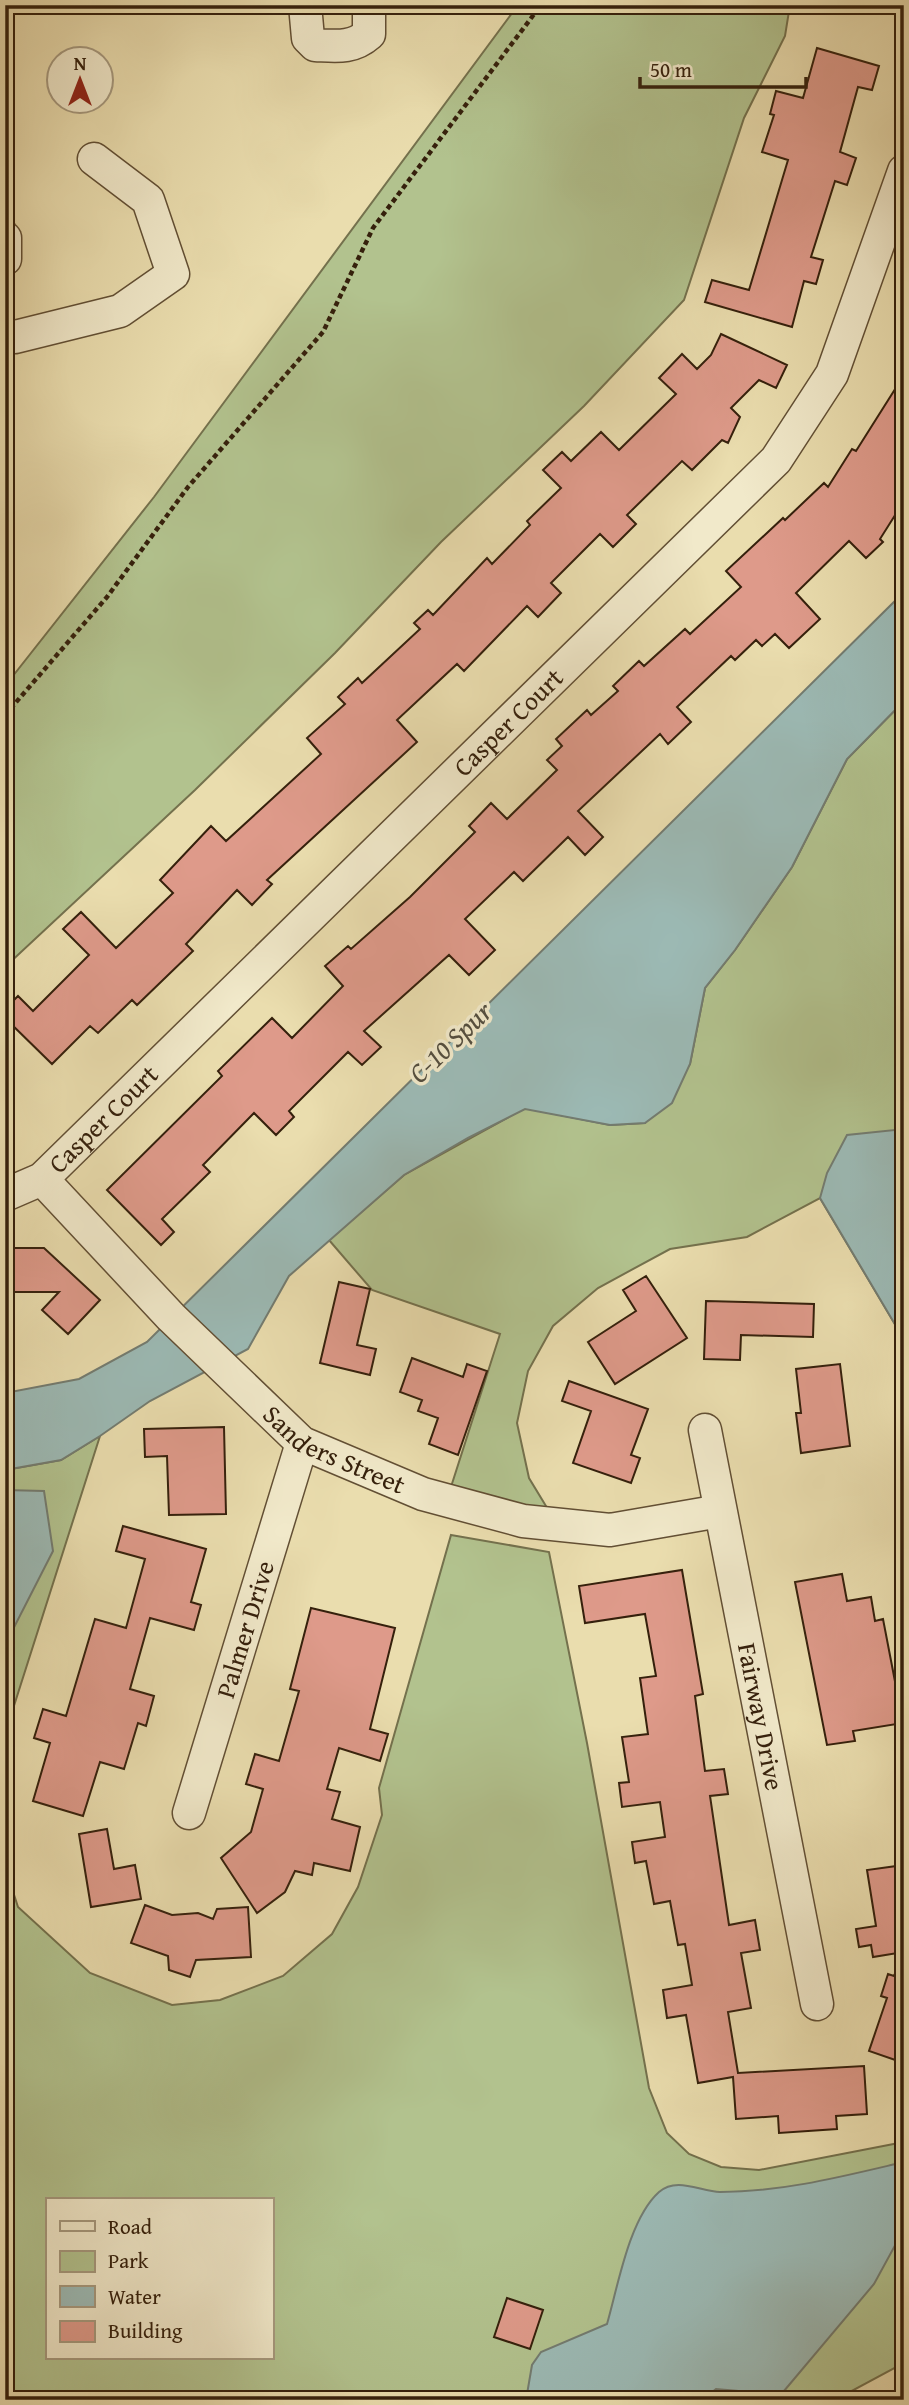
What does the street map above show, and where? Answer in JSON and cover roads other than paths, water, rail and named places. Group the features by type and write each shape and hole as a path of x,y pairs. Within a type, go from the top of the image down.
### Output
{"street":[{"path":"305,5 309,38 316,45 334,46 358,44 369,34 369,5"},
{"path":"5,336 15,337 120,311 173,274 148,200 94,159"},
{"name":"Casper Court","path":"5,1195 42,1180 776,460 832,374 904,171"},
{"path":"5,238 5,259"},
{"name":"Sanders Street","path":"42,1180 223,1369 302,1443 423,1494 523,1521 610,1530 720,1511"},
{"name":"Fairway Drive","path":"705,1430 817,2004"},
{"name":"Palmer Drive","path":"189,1813 302,1443"}],"water":[{"name":"C-10 Spur","path":"904,592 904,701 847,759 792,867 735,950 705,988 690,1064 672,1103 645,1123 610,1125 525,1109 468,1138 404,1175 289,1276 248,1349 150,1401 61,1460 5,1470 5,1393 79,1379 147,1342"},
{"path":"904,1129 904,1360 899,1331 820,1198 827,1173 847,1135"},
{"path":"5,1490 44,1491 53,1551 5,1645"},
{"path":"904,2162 904,2229 874,2284 784,2391 762,2393 716,2389 702,2400 526,2400 532,2365 541,2352 607,2324 632,2236 649,2204 666,2187 681,2185 720,2192 767,2189"}]}
